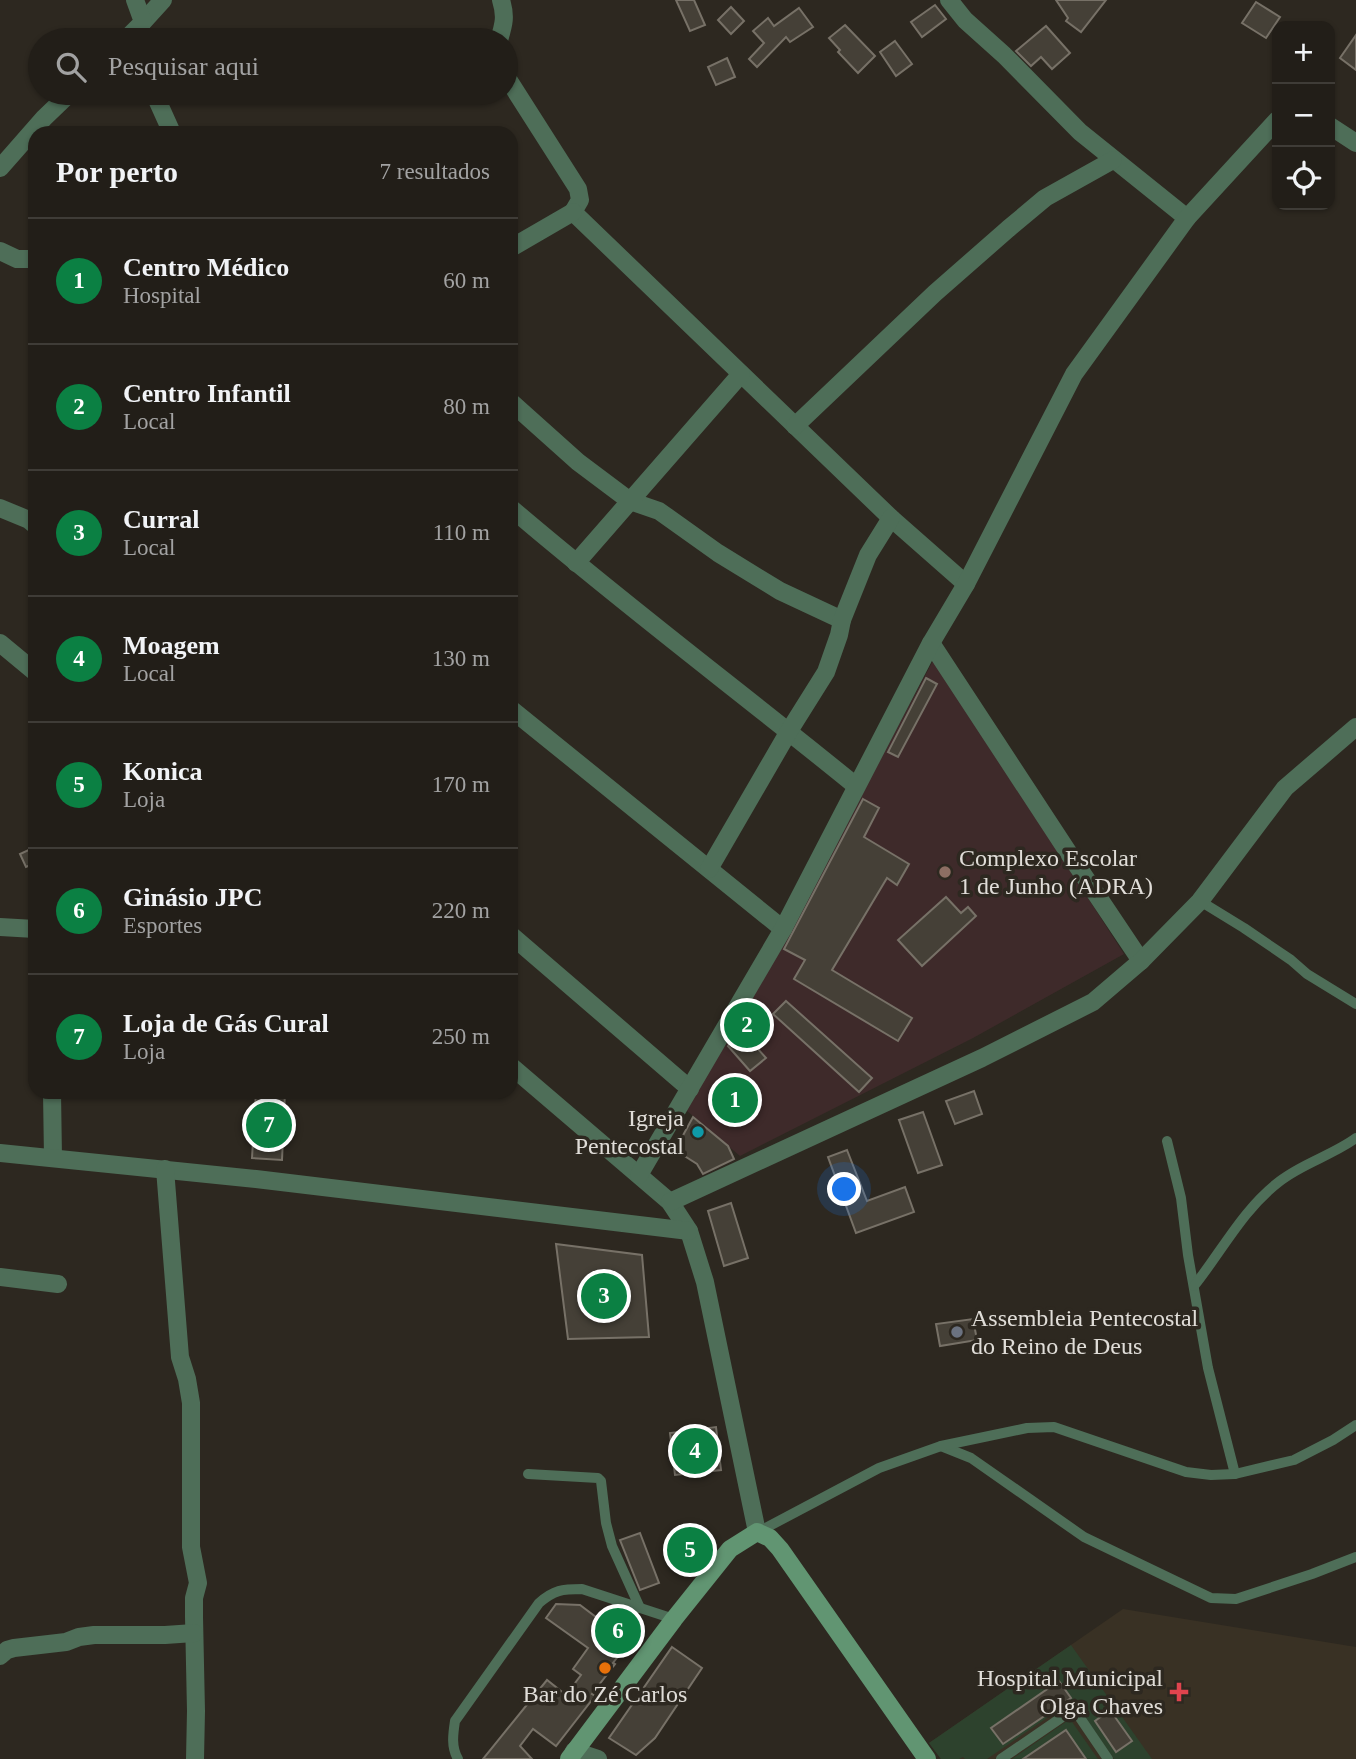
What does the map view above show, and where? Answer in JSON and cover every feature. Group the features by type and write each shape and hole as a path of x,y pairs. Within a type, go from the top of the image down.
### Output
{"main road":[{"path":"571,1755 730,1549 757,1532 770,1538 780,1549 927,1759"}],"street":[{"path":"135,0 143,22"},
{"path":"138,28 163,0"},
{"path":"501,0 505,12 502,28"},
{"path":"949,0 965,20 1004,55 1080,132 1187,218"},
{"path":"518,95 578,189 580,200 573,212 518,244"},
{"path":"37,126 58,105"},
{"path":"159,105 169,126"},
{"path":"639,1175 783,929 1074,374 1187,218 1272,125"},
{"path":"1335,129 1356,143"},
{"path":"0,168 28,136"},
{"path":"795,426 935,293 1045,198 1113,160"},
{"path":"573,212 891,518 965,584"},
{"path":"0,251 17,259 28,260"},
{"path":"576,564 741,374"},
{"path":"518,408 578,461 630,500 659,511 718,553 780,591 842,620"},
{"path":"0,508 28,519"},
{"path":"518,514 576,564 856,786"},
{"path":"709,869 826,672 842,620 868,555 891,518"},
{"path":"931,643 1141,961"},
{"path":"0,644 28,666"},
{"path":"518,715 783,929"},
{"path":"670,1202 982,1058 1093,1002 1141,961 1200,901 1285,788 1356,727"},
{"path":"0,927 28,929"},
{"path":"518,941 690,1090"},
{"path":"518,1072 670,1202 689,1231 705,1282 757,1532"},
{"path":"52,1099 53,1158"},
{"path":"0,1153 256,1178 689,1231"},
{"path":"165,1169 180,1357 191,1403 191,1547 198,1583 194,1598 195,1759"},
{"path":"0,1277 58,1284"},
{"path":"0,1657 7,1650 14,1648 66,1642 93,1635 194,1633"},
{"path":"571,1755 598,1759"}],"lane":[{"path":"1200,901 1256,935 1307,974 1356,1004"},
{"path":"1194,1286 1264,1195 1283,1178 1356,1138"},
{"path":"1167,1142 1181,1198 1208,1368 1234,1474"},
{"path":"757,1532 879,1468 941,1446 1027,1428 1054,1427 1186,1472 1211,1475 1234,1474 1294,1460 1334,1440 1356,1425"},
{"path":"941,1446 971,1458 1084,1537 1211,1598 1236,1599 1356,1557"},
{"path":"528,1474 598,1478 601,1482 612,1546 640,1608"},
{"path":"458,1759 453,1739 455,1721 539,1603 549,1594 566,1589 582,1589 674,1619"},
{"path":"1001,1759 1074,1709 1108,1759"}],"shaded area":[{"name":"Complexo Escolar 1 de Junho (ADRA)","path":"934,659 1124,954 973,1038 740,1156 686,1110 779,947"},
{"name":"Hospital Municipal Olga Chaves","path":"1123,1609 1356,1647 1356,1759 941,1759 929,1743"}],"green space":[{"path":"1071,1645 1152,1759 1114,1759 1073,1700 987,1759 941,1759 929,1743","holes":["1058,1681 1070,1698 1003,1744 992,1727","1110,1710 1132,1741 1117,1751 1095,1721"]},
{"path":"1070,1719 1098,1759 1012,1759"}],"building":[{"path":"676,0 694,0 705,25 690,31"},
{"path":"1056,0 1106,0 1081,32 1066,21 1068,18"},
{"path":"1256,2 1280,17 1277,21 1272,21 1272,29 1266,38 1242,23"},
{"path":"935,5 946,19 922,37 911,22"},
{"path":"731,7 744,21 731,34 718,20"},
{"path":"799,8 813,27 790,42 786,37 757,67 749,59 764,43 753,31 768,18 774,26"},
{"path":"845,25 875,56 858,73 829,38"},
{"path":"1046,26 1070,53 1052,69 1041,57 1031,66 1016,51"},
{"path":"1356,35 1356,70 1340,58"},
{"path":"895,41 912,64 896,76 880,52"},
{"path":"727,58 735,77 716,85 708,67"},
{"path":"926,678 937,684 898,757 888,752"},
{"path":"863,799 879,808 864,837 909,864 897,885 887,878 832,970 912,1018 898,1041 794,979 805,960 784,949"},
{"path":"28,850 28,866 26,867 20,854"},
{"path":"946,897 961,913 968,907 976,916 922,966 898,940"},
{"path":"754,1000 767,1011 749,1039 766,1058 750,1071 728,1046"},
{"path":"786,1001 872,1078 859,1092 773,1014"},
{"path":"744,1081 756,1097 726,1119 715,1103"},
{"path":"974,1091 982,1114 955,1124 946,1101"},
{"path":"256,1099 285,1099 282,1160 252,1158"},
{"path":"923,1112 942,1165 918,1173 899,1120"},
{"name":"Igreja Pentecostal","path":"693,1117 728,1146 734,1159 703,1174 697,1164 675,1150"},
{"path":"847,1150 867,1201 905,1187 914,1212 856,1233 828,1157"},
{"path":"731,1203 748,1258 724,1266 708,1211"},
{"path":"556,1244 642,1255 649,1337 568,1339"},
{"name":"Assembleia Pentecostal do Reino de Deus","path":"973,1319 977,1340 940,1346 936,1324"},
{"path":"716,1427 721,1470 675,1475 670,1433"},
{"path":"640,1533 659,1583 640,1590 620,1540"},
{"path":"696,1534 706,1557 685,1566 675,1543"},
{"path":"556,1604 580,1605 600,1620 604,1615 633,1637 592,1694 595,1696 556,1746 533,1729 520,1746 532,1759 483,1759 547,1680 566,1695 581,1675 573,1669 588,1648 546,1618"},
{"path":"672,1647 702,1668 655,1738 636,1755 609,1738"},
{"path":"1059,1681 1071,1698 1003,1744 991,1728"},
{"path":"1110,1710 1132,1741 1116,1752 1095,1721"},
{"path":"1066,1730 1086,1759 1023,1759"}],"place":[{"name":"Complexo Escolar 1 de Junho (ADRA)","path":"945,872"},
{"name":"Centro Infantil","path":"747,1025"},
{"name":"Centro Médico","path":"735,1100"},
{"name":"Loja de Gás Cural","path":"269,1125"},
{"name":"Igreja Pentecostal","path":"698,1132"},
{"name":"Curral","path":"604,1296"},
{"name":"Assembleia Pentecostal do Reino de Deus","path":"957,1332"},
{"name":"Moagem","path":"695,1451"},
{"name":"Konica","path":"690,1550"},
{"name":"Ginásio JPC","path":"618,1631"},
{"name":"Bar do Zé Carlos","path":"605,1668"},
{"name":"Hospital Municipal Olga Chaves","path":"1179,1692"}]}
